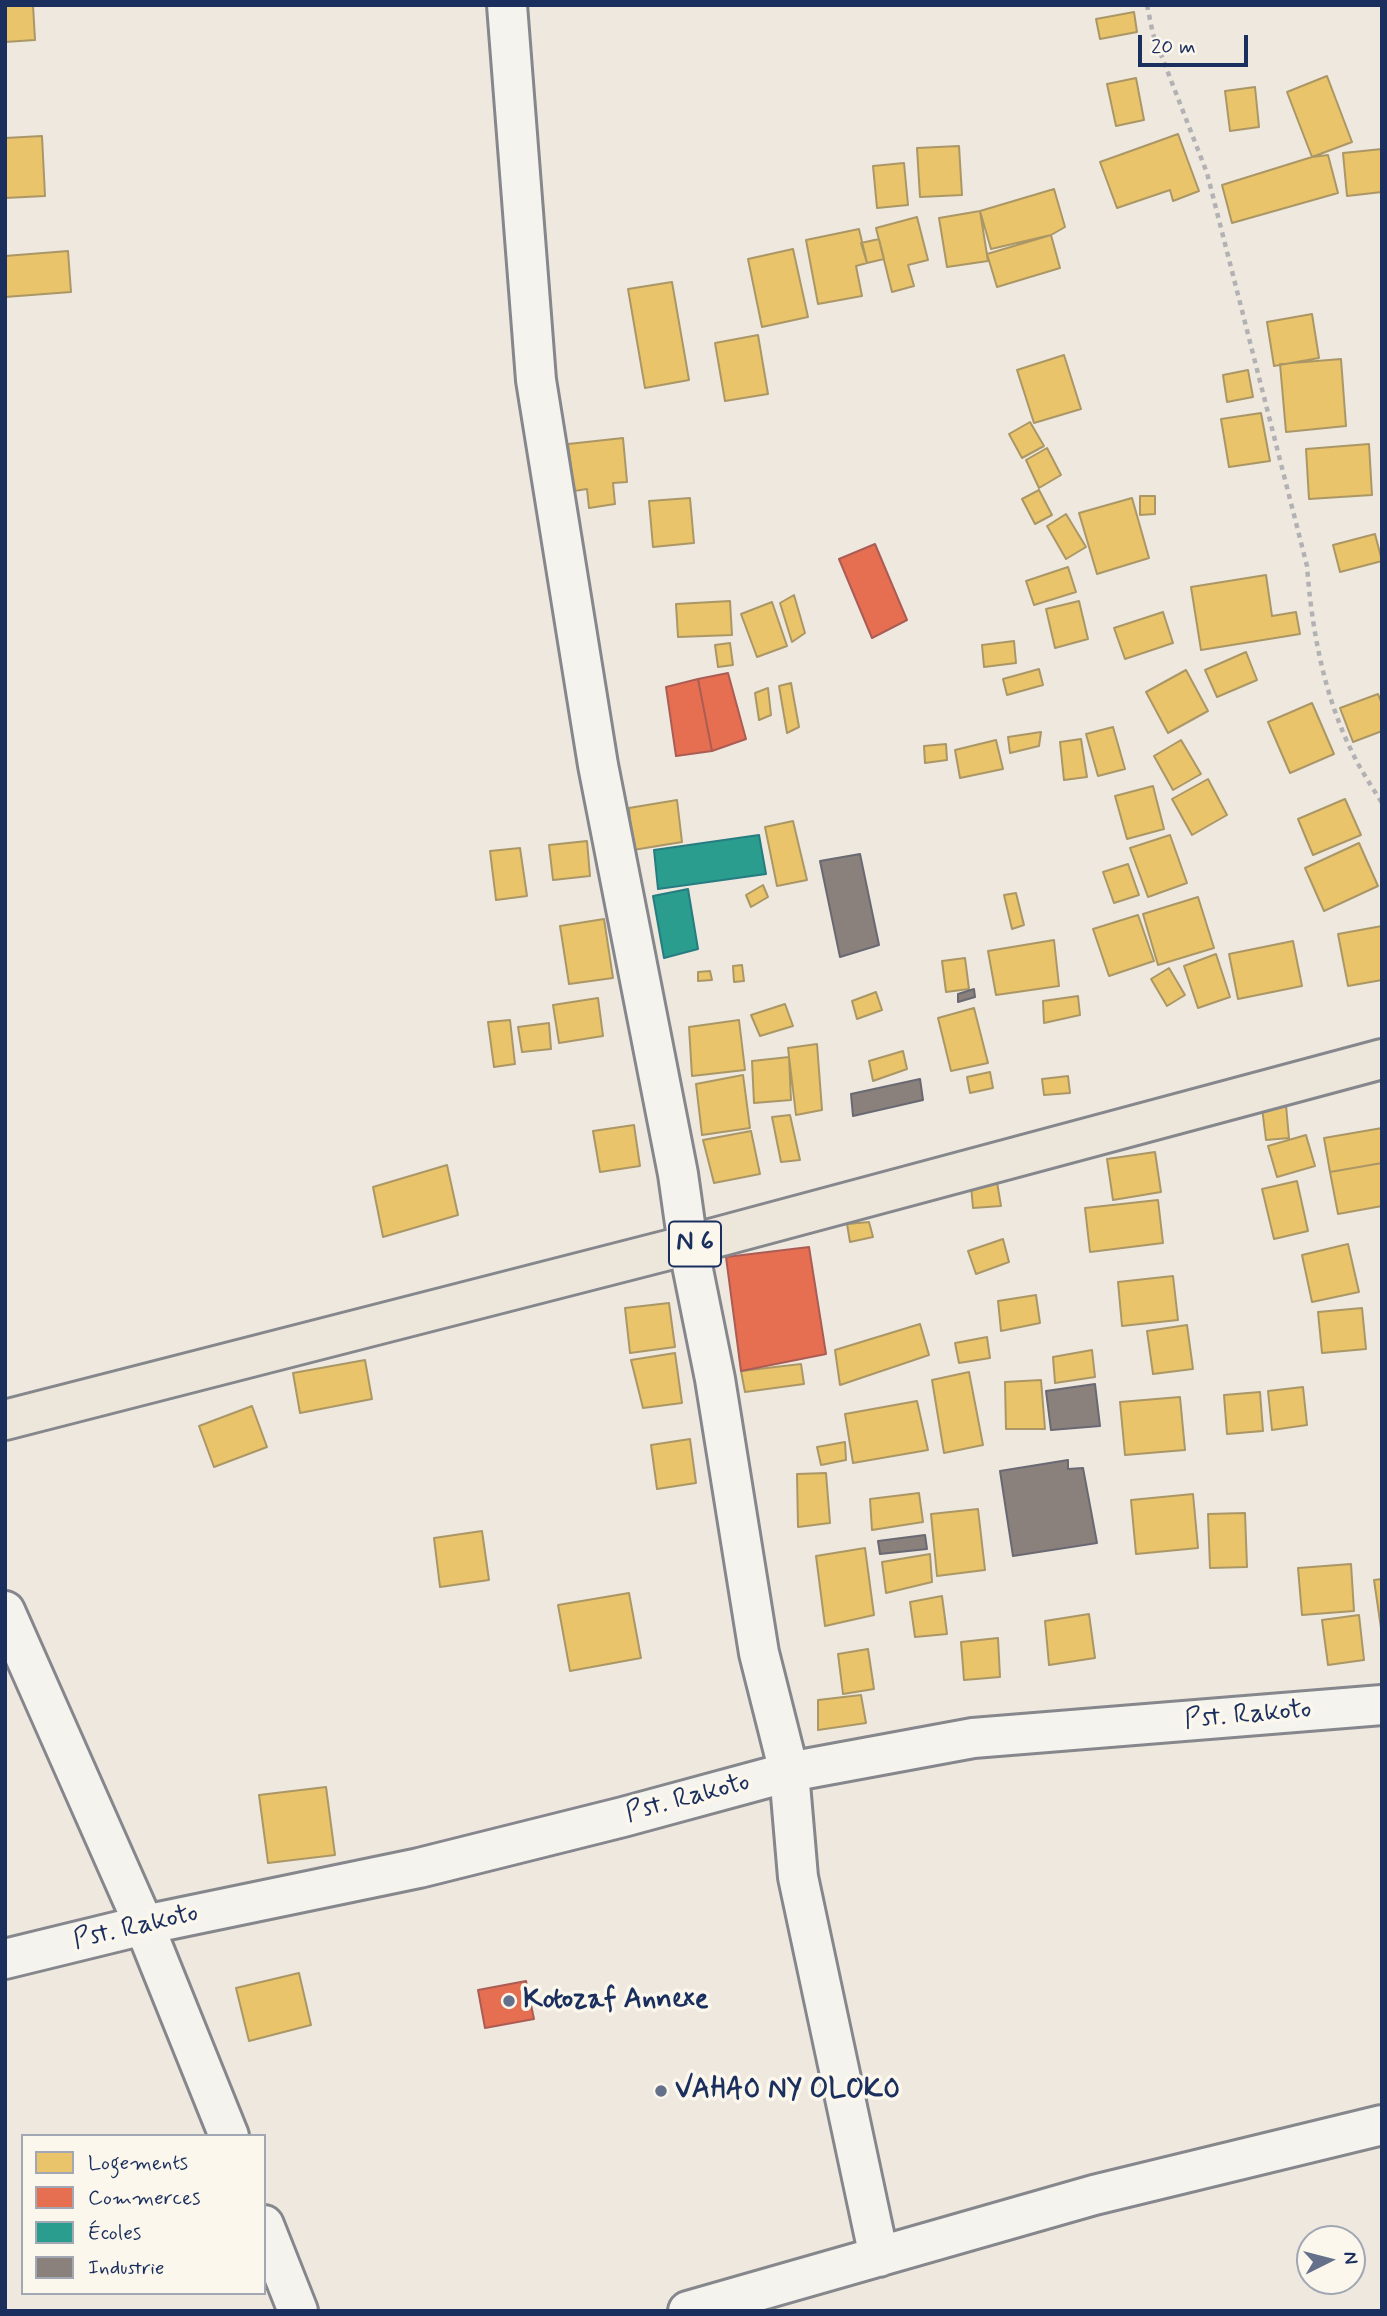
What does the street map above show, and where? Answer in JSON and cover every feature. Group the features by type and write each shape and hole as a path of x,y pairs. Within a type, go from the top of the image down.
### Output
{"main road":[{"name":"N 6","path":"5,1420 688,1245 1382,1059"}],"street":[{"path":"507,5 536,380 598,765 678,1174 688,1245 715,1379 759,1653 789,1772 798,1877 879,2257"},
{"path":"5,1611 145,1925 228,2134"},
{"name":"Pst. Rakoto","path":"5,1959 145,1925 419,1868 624,1817 789,1772 972,1738 1382,1705"},
{"path":"688,2311 1094,2194 1382,2125"},
{"path":"266,2230 298,2311"}],"path":[{"path":"1147,5 1153,34 1207,173 1229,254 1307,566 1311,616 1329,694 1353,755 1382,803"}],"building: Logements":[{"path":"5,5 33,5 35,40 5,42"},
{"path":"1134,12 1137,32 1100,39 1096,19"},
{"path":"1327,76 1352,142 1312,157 1287,92"},
{"path":"1136,78 1144,120 1116,126 1107,84"},
{"path":"1255,87 1259,127 1230,131 1225,91"},
{"path":"1178,134 1199,191 1173,201 1170,190 1117,208 1100,162"},
{"path":"42,136 45,196 5,198 5,138"},
{"path":"959,146 962,195 920,197 917,148"},
{"path":"1382,149 1382,192 1347,196 1343,153"},
{"path":"1328,155 1338,193 1232,223 1222,185 1312,157"},
{"path":"904,163 908,205 877,208 873,166"},
{"path":"1054,189 1065,227 1051,235 991,249 980,211"},
{"path":"980,211 988,261 947,267 939,218"},
{"path":"917,217 928,260 908,265 914,286 892,292 876,228"},
{"path":"859,229 867,263 856,266 862,296 818,304 806,240"},
{"path":"1051,235 1060,268 997,287 987,254"},
{"path":"879,239 884,259 867,263 861,243"},
{"path":"793,249 808,317 762,327 748,259"},
{"path":"68,251 71,292 5,297 5,256"},
{"path":"672,282 689,380 645,388 628,289"},
{"path":"1312,314 1319,358 1274,366 1267,322"},
{"path":"758,335 768,394 725,401 715,343"},
{"path":"1064,355 1081,409 1034,423 1017,370"},
{"path":"1341,359 1346,426 1286,432 1280,364"},
{"path":"1248,370 1253,397 1227,402 1223,375"},
{"path":"1261,413 1270,461 1229,467 1221,419"},
{"path":"1030,422 1044,446 1022,458 1009,434"},
{"path":"623,438 627,482 613,483 615,504 589,508 587,489 574,491 568,444"},
{"path":"1369,444 1372,495 1309,499 1306,449"},
{"path":"1047,448 1061,475 1039,488 1026,460"},
{"path":"1039,490 1052,515 1035,524 1022,499"},
{"path":"1140,496 1155,496 1155,514 1140,515"},
{"path":"690,498 694,543 653,547 649,501"},
{"path":"1132,498 1149,558 1097,574 1079,513"},
{"path":"1066,514 1086,547 1066,559 1047,526"},
{"path":"1375,534 1382,561 1340,572 1333,545"},
{"path":"1068,567 1076,592 1034,605 1026,581"},
{"path":"1266,575 1272,616 1296,612 1300,634 1201,650 1191,587"},
{"path":"794,595 805,633 792,642 780,603"},
{"path":"730,601 732,635 678,637 676,604"},
{"path":"1079,601 1088,639 1055,648 1046,609"},
{"path":"772,602 787,646 757,657 741,614"},
{"path":"1163,612 1173,643 1125,659 1114,628"},
{"path":"1014,641 1016,663 984,667 982,645"},
{"path":"730,643 733,665 718,667 715,645"},
{"path":"1246,652 1257,680 1217,697 1205,670"},
{"path":"1039,669 1043,685 1007,695 1003,679"},
{"path":"1186,670 1208,711 1168,733 1146,692"},
{"path":"791,683 799,727 787,733 779,686"},
{"path":"768,688 771,715 759,720 755,693"},
{"path":"1378,694 1382,704 1382,731 1353,742 1340,708"},
{"path":"1312,703 1334,754 1290,773 1268,722"},
{"path":"1113,727 1125,769 1098,776 1086,734"},
{"path":"1041,732 1039,746 1010,753 1008,737"},
{"path":"1081,739 1087,777 1064,780 1060,742"},
{"path":"996,740 1003,769 960,778 955,750"},
{"path":"1181,740 1201,774 1173,790 1154,756"},
{"path":"946,744 947,760 925,763 924,746"},
{"path":"1208,779 1227,815 1192,835 1172,799"},
{"path":"1153,786 1164,829 1127,839 1115,796"},
{"path":"1345,799 1361,835 1313,855 1298,819"},
{"path":"677,800 682,842 633,850 629,808"},
{"path":"793,821 807,880 777,886 765,827"},
{"path":"1170,835 1187,883 1148,897 1130,848"},
{"path":"587,841 590,876 553,880 549,845"},
{"path":"1359,843 1378,886 1324,911 1305,868"},
{"path":"520,848 527,896 496,900 490,851"},
{"path":"1128,864 1139,895 1114,903 1103,872"},
{"path":"763,885 768,897 751,907 746,895"},
{"path":"1016,893 1024,925 1012,929 1004,895"},
{"path":"1198,897 1214,948 1158,965 1143,914"},
{"path":"1138,915 1154,961 1109,976 1093,929"},
{"path":"604,919 613,978 569,984 560,926"},
{"path":"1382,926 1382,980 1348,986 1338,934"},
{"path":"1054,940 1059,986 996,995 988,951"},
{"path":"1293,941 1302,986 1238,999 1229,954"},
{"path":"1216,954 1230,997 1198,1008 1184,966"},
{"path":"965,958 969,989 946,992 942,961"},
{"path":"742,965 744,981 734,982 733,966"},
{"path":"1169,968 1185,995 1167,1006 1151,979"},
{"path":"710,971 712,980 698,981 698,972"},
{"path":"876,992 882,1010 857,1019 852,1001"},
{"path":"1078,996 1080,1015 1044,1023 1043,1001"},
{"path":"598,998 603,1036 559,1043 553,1005"},
{"path":"785,1004 793,1026 760,1036 751,1015"},
{"path":"974,1008 988,1063 951,1071 938,1018"},
{"path":"510,1020 515,1064 494,1067 488,1022"},
{"path":"739,1020 745,1070 692,1076 689,1027"},
{"path":"549,1023 551,1049 522,1052 518,1027"},
{"path":"817,1044 822,1110 796,1115 788,1048"},
{"path":"903,1051 907,1069 873,1081 869,1061"},
{"path":"789,1057 791,1100 754,1103 752,1061"},
{"path":"990,1072 993,1088 970,1093 967,1077"},
{"path":"743,1075 750,1128 702,1135 696,1084"},
{"path":"1068,1076 1070,1093 1044,1095 1042,1079"},
{"path":"1286,1105 1289,1138 1266,1140 1262,1108"},
{"path":"790,1115 800,1160 781,1162 772,1117"},
{"path":"634,1125 640,1166 600,1172 593,1131"},
{"path":"1382,1128 1382,1163 1330,1172 1324,1138"},
{"path":"751,1131 760,1174 714,1183 703,1140"},
{"path":"1306,1135 1315,1166 1277,1177 1268,1146"},
{"path":"1155,1152 1161,1192 1113,1200 1107,1159"},
{"path":"1382,1163 1382,1206 1338,1214 1330,1172"},
{"path":"447,1165 458,1215 383,1237 373,1187"},
{"path":"1297,1181 1308,1231 1274,1239 1262,1189"},
{"path":"997,1182 1001,1206 973,1208 971,1186"},
{"path":"1158,1200 1163,1243 1090,1252 1085,1208"},
{"path":"869,1222 873,1237 850,1242 847,1224"},
{"path":"1003,1239 1009,1262 976,1274 968,1251"},
{"path":"1348,1244 1359,1292 1312,1302 1302,1255"},
{"path":"1173,1276 1178,1320 1122,1326 1118,1282"},
{"path":"1036,1295 1040,1323 1001,1331 998,1301"},
{"path":"669,1303 675,1347 630,1353 625,1308"},
{"path":"1362,1308 1366,1349 1322,1353 1318,1312"},
{"path":"920,1324 929,1355 840,1385 835,1350"},
{"path":"1187,1325 1193,1369 1153,1374 1147,1331"},
{"path":"987,1337 990,1358 959,1363 955,1343"},
{"path":"1092,1350 1095,1377 1055,1383 1053,1357"},
{"path":"675,1353 682,1403 643,1408 631,1360"},
{"path":"365,1360 372,1399 300,1413 293,1373"},
{"path":"801,1364 804,1384 745,1392 741,1371"},
{"path":"969,1372 983,1445 944,1453 932,1380"},
{"path":"1041,1380 1045,1429 1006,1429 1005,1382"},
{"path":"1303,1387 1307,1425 1272,1430 1268,1391"},
{"path":"1260,1392 1263,1431 1227,1434 1224,1395"},
{"path":"1180,1397 1185,1450 1125,1455 1120,1402"},
{"path":"917,1401 928,1450 853,1463 845,1414"},
{"path":"252,1406 267,1447 214,1467 199,1426"},
{"path":"690,1439 696,1483 657,1489 651,1445"},
{"path":"845,1442 846,1460 821,1465 817,1447"},
{"path":"826,1473 830,1523 798,1527 797,1474"},
{"path":"919,1493 923,1522 872,1530 870,1499"},
{"path":"1193,1494 1198,1548 1136,1554 1131,1500"},
{"path":"978,1509 985,1570 937,1576 931,1514"},
{"path":"1245,1513 1247,1567 1210,1568 1208,1514"},
{"path":"482,1531 489,1580 440,1587 434,1538"},
{"path":"865,1548 874,1615 825,1626 816,1556"},
{"path":"930,1554 932,1582 886,1593 882,1562"},
{"path":"1351,1564 1354,1611 1302,1615 1298,1568"},
{"path":"1382,1579 1382,1635 1374,1580"},
{"path":"629,1593 641,1658 570,1671 558,1605"},
{"path":"942,1596 947,1634 915,1637 910,1602"},
{"path":"1089,1614 1095,1658 1049,1665 1045,1621"},
{"path":"1359,1615 1364,1660 1328,1665 1322,1620"},
{"path":"998,1638 1000,1677 964,1680 961,1642"},
{"path":"868,1649 874,1689 843,1694 838,1654"},
{"path":"861,1695 866,1723 818,1730 818,1700"},
{"path":"326,1787 335,1855 268,1863 259,1795"},
{"path":"299,1973 311,2025 249,2041 236,1988"}],"building: Commerces":[{"path":"875,544 907,620 872,638 839,559"},
{"path":"728,673 746,739 712,751 698,679"},
{"path":"698,679 712,751 676,756 666,687"},
{"path":"809,1247 826,1354 741,1371 726,1257"},
{"path":"526,1981 534,2019 485,2028 478,1990"}],"building: Écoles":[{"path":"759,835 766,874 658,889 654,850"},
{"path":"688,889 698,949 664,958 653,896"}],"building: Industrie":[{"path":"860,854 879,945 840,957 820,861"},
{"path":"974,989 975,997 958,1002 958,994"},
{"path":"920,1079 923,1100 853,1116 851,1094"},
{"path":"1095,1384 1100,1426 1051,1430 1046,1391"},
{"path":"1068,1460 1068,1469 1083,1468 1097,1543 1013,1556 1000,1471"},
{"path":"925,1535 927,1549 880,1554 878,1541"}],"place":[{"name":"Kotozaf Annexe","path":"509,2001"},
{"name":"VAHAO NY OLOKO","path":"661,2091"}]}
